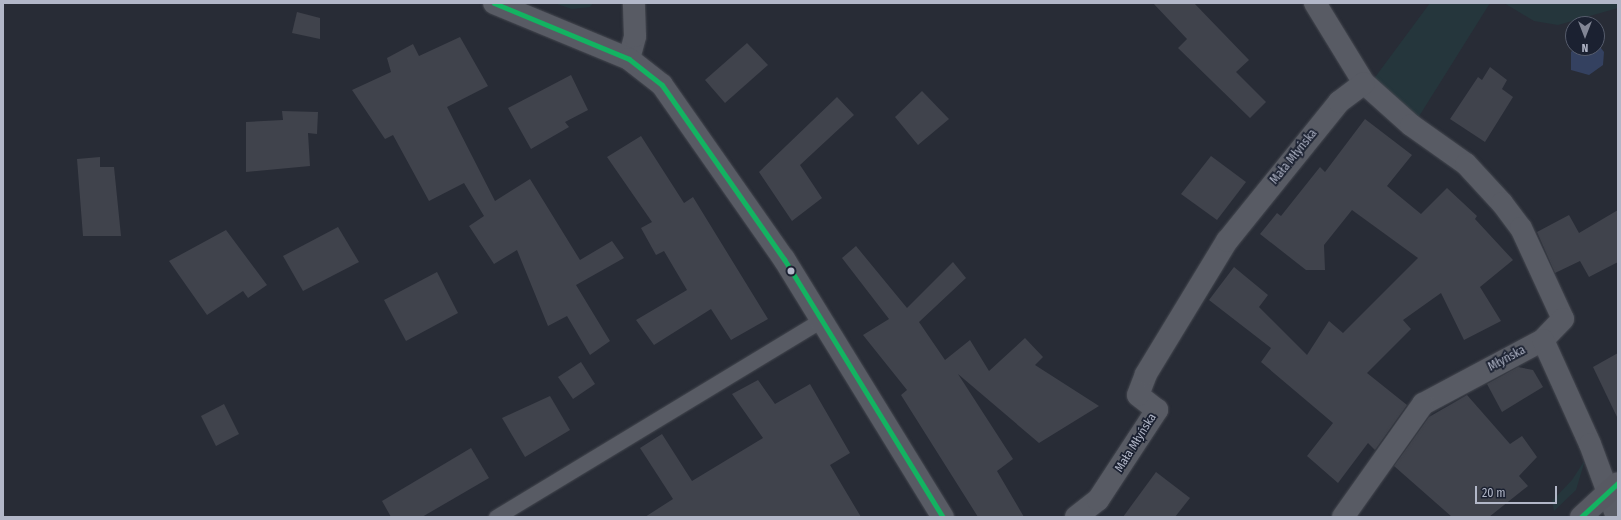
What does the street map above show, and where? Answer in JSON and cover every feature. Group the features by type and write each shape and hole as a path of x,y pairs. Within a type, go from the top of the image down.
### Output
{"main road":[{"path":"1581,517 1613,488"}],"street":[{"path":"494,3 629,59 662,85 689,119 821,320 943,517"},
{"path":"629,59 635,36 634,3"},
{"path":"1315,3 1364,83 1411,125 1466,164 1521,228 1563,319 1543,340 1590,444 1613,488 1617,517"},
{"name":"Mała Młyńska","path":"1076,517 1098,500 1157,410 1138,395 1146,374 1227,241 1339,102 1364,83"},
{"name":"Młyńska","path":"1343,517 1423,404 1543,340"}],"lane":[{"path":"496,517 821,320"}],"shaded area":[{"path":"554,3 593,3 590,7 572,9"},
{"path":"1430,3 1490,3 1418,118 1373,80"},
{"path":"1504,3 1618,3 1618,8 1590,16 1565,16 1565,23 1558,25 1534,21"},
{"path":"1585,460 1576,490 1554,511 1552,501 1572,480"}],"water":[{"path":"1571,56 1604,56 1603,65 1589,75 1571,70"}],"building":[{"path":"1153,3 1194,3 1249,60 1236,72 1266,102 1250,118 1178,48 1187,39"},
{"path":"297,12 320,18 320,39 292,33"},
{"path":"460,37 488,86 447,107 495,201 530,179 580,260 612,241 624,258 576,285 610,341 590,355 567,316 548,326 517,250 494,264 469,226 484,216 464,183 429,201 393,135 385,139 352,90 391,72 387,58 413,44 419,56"},
{"path":"747,43 768,65 725,103 705,80"},
{"path":"1490,67 1507,80 1502,89 1513,97 1485,142 1450,119 1478,77 1482,80"},
{"path":"571,75 588,110 565,122 569,127 531,149 508,108"},
{"path":"922,91 949,119 918,145 895,117"},
{"path":"837,97 854,115 800,165 822,198 792,221 759,172"},
{"path":"282,111 318,112 317,134 308,133 310,166 246,172 246,122 283,120"},
{"path":"1365,119 1412,155 1387,186 1421,214 1447,188 1477,216 1475,219 1513,260 1480,287 1501,321 1464,340 1441,293 1403,320 1411,329 1367,373 1407,405 1375,450 1368,443 1338,483 1307,456 1333,423 1261,362 1271,348 1209,300 1234,267 1268,295 1259,307 1307,355 1329,321 1343,333 1418,258 1352,210 1324,245 1325,270 1306,270 1260,234 1277,213 1281,216 1320,167 1325,172"},
{"path":"641,136 684,203 693,197 768,319 731,340 711,309 654,345 636,320 687,290 664,251 656,255 641,228 652,222 607,157"},
{"path":"1211,156 1246,182 1217,220 1181,194"},
{"path":"100,157 100,167 114,167 121,236 83,236 77,159"},
{"path":"1618,210 1618,262 1589,277 1580,261 1555,273 1537,232 1569,215 1579,233"},
{"path":"338,227 359,262 303,291 283,256"},
{"path":"226,230 267,285 248,298 243,291 207,315 169,261"},
{"path":"856,246 907,308 953,262 966,278 919,322 945,360 970,340 989,371 1025,338 1043,357 1035,365 1099,406 1039,443 958,374 1013,459 997,471 1024,517 978,517 901,395 907,390 863,335 889,319 842,258"},
{"path":"437,272 458,313 406,341 384,300"},
{"path":"1618,353 1618,419 1593,367"},
{"path":"581,362 595,384 573,399 558,377"},
{"path":"1518,367 1533,370 1543,387 1502,412 1487,384"},
{"path":"758,380 775,404 810,384 850,453 830,465 861,517 645,517 673,499 640,448 662,434 692,481 763,438 732,394"},
{"path":"1467,395 1510,444 1522,436 1537,457 1519,476 1528,486 1489,517 1452,517 1394,466 1429,417"},
{"path":"550,396 570,430 525,457 502,418"},
{"path":"224,404 239,434 216,446 201,416"},
{"path":"471,448 489,478 422,517 391,517 382,501"},
{"path":"1156,472 1190,498 1175,517 1123,517"}],"transit line":[{"path":"494,3 629,59 662,85 784,259 943,517"},
{"path":"1581,517 1618,483"}]}
